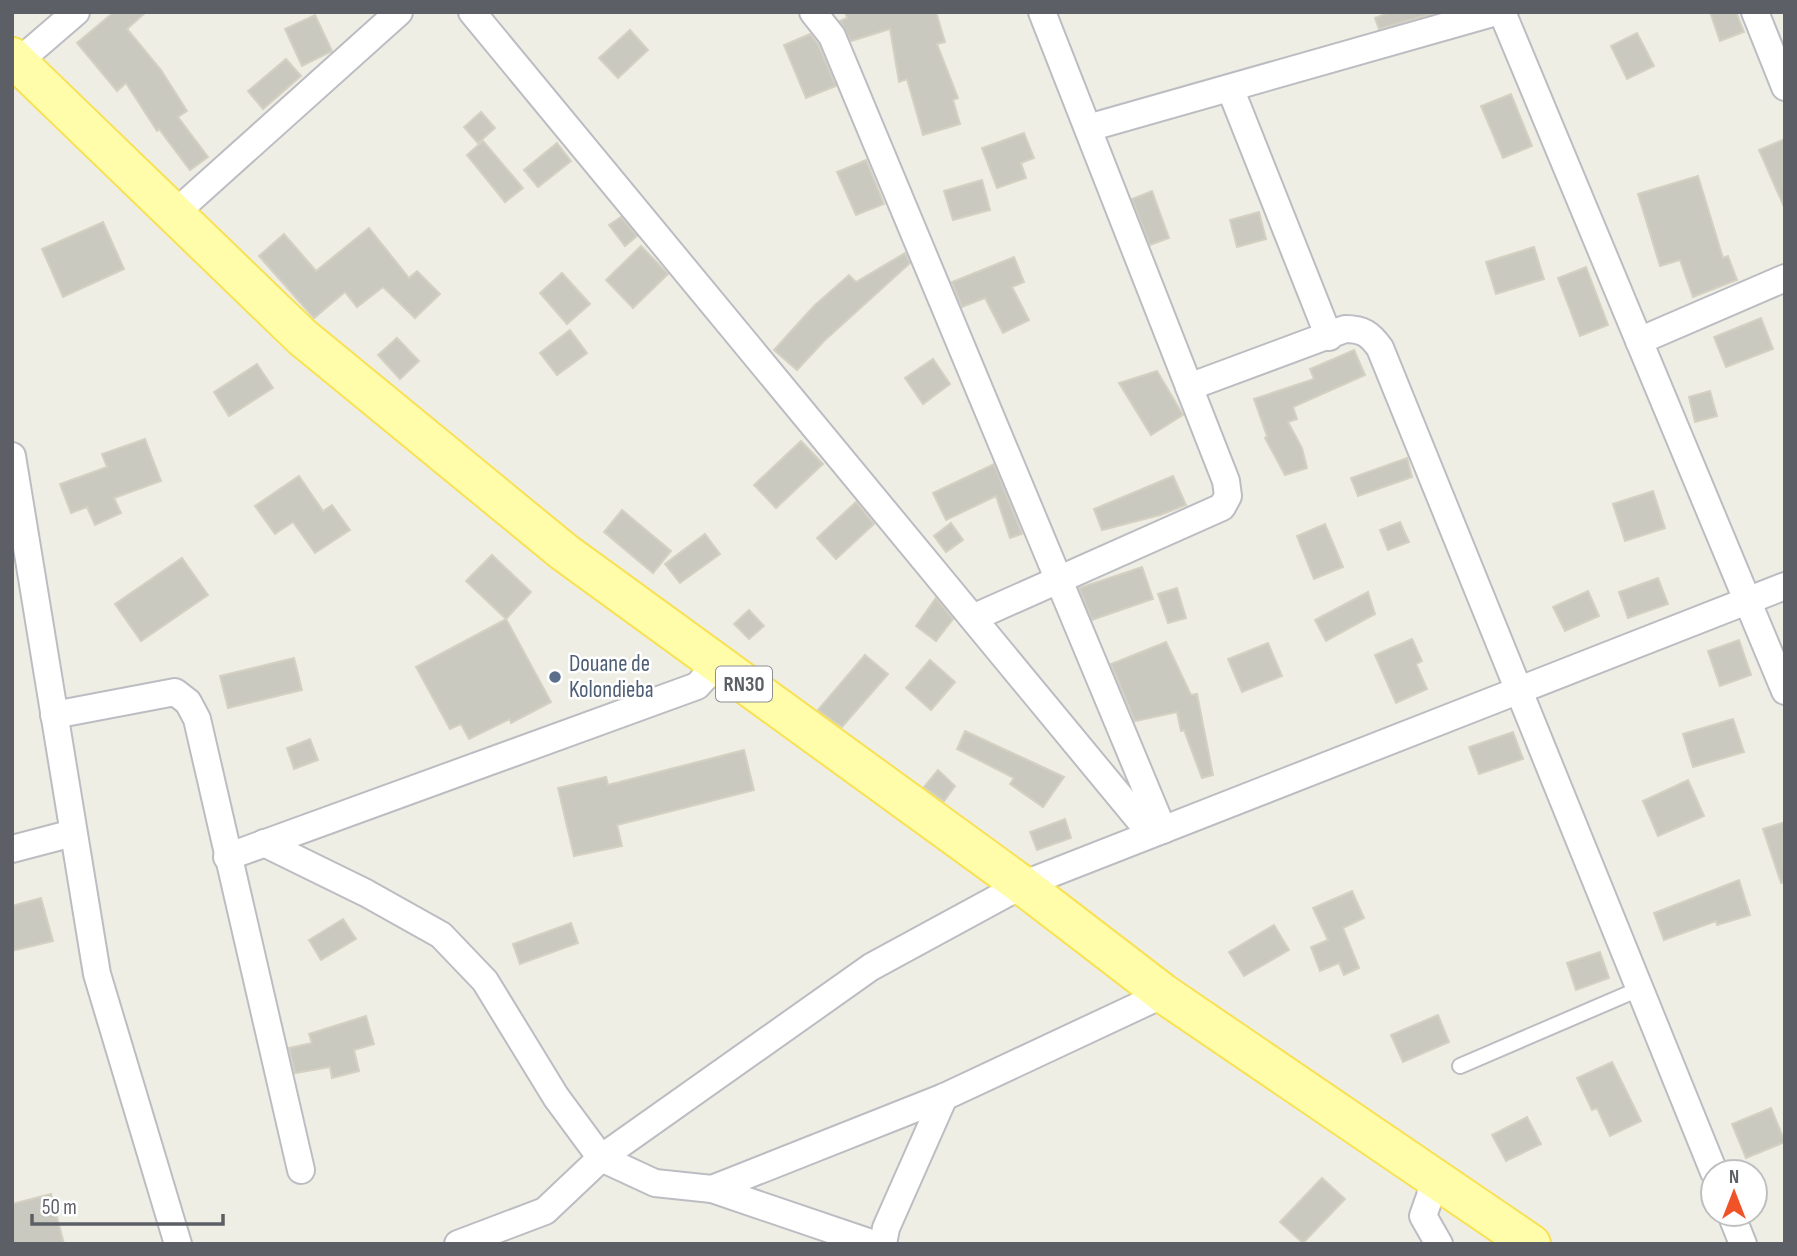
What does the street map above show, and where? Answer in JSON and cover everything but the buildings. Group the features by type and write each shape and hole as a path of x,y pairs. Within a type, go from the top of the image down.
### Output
{"main road":[{"name":"RN30","path":"15,60 302,337 564,552 1021,885 1164,994 1531,1244"}],"street":[{"path":"15,60 76,12"},
{"path":"174,214 399,12"},
{"path":"472,12 1157,832"},
{"path":"813,12 832,36 1059,580 1157,832"},
{"path":"975,617 1222,507 1228,496 1226,481 1042,12"},
{"path":"1088,128 1499,12 1785,691"},
{"path":"1755,12 1785,87"},
{"path":"1230,88 1329,337"},
{"path":"1639,341 1785,278"},
{"path":"1189,387 1345,329 1360,329 1372,337 1380,348 1708,1158"},
{"path":"12,456 16,497 97,974 178,1244"},
{"path":"458,1244 545,1211 601,1158 871,967 1021,885 1785,586"},
{"path":"227,857 698,686 718,664"},
{"path":"54,715 175,692 188,702 197,719 301,1170"},
{"path":"12,849 73,833"},
{"path":"264,844 366,893 441,935 485,981 556,1097 601,1158 655,1183 712,1189 874,1244"},
{"path":"712,1189 944,1097 1164,994"},
{"path":"883,1244 886,1228 944,1097"},
{"path":"1436,1179 1423,1216 1438,1244"}],"lane":[{"path":"1460,1066 1639,989"}],"place":[{"name":"Douane de Kolondieba","path":"555,677"}]}
